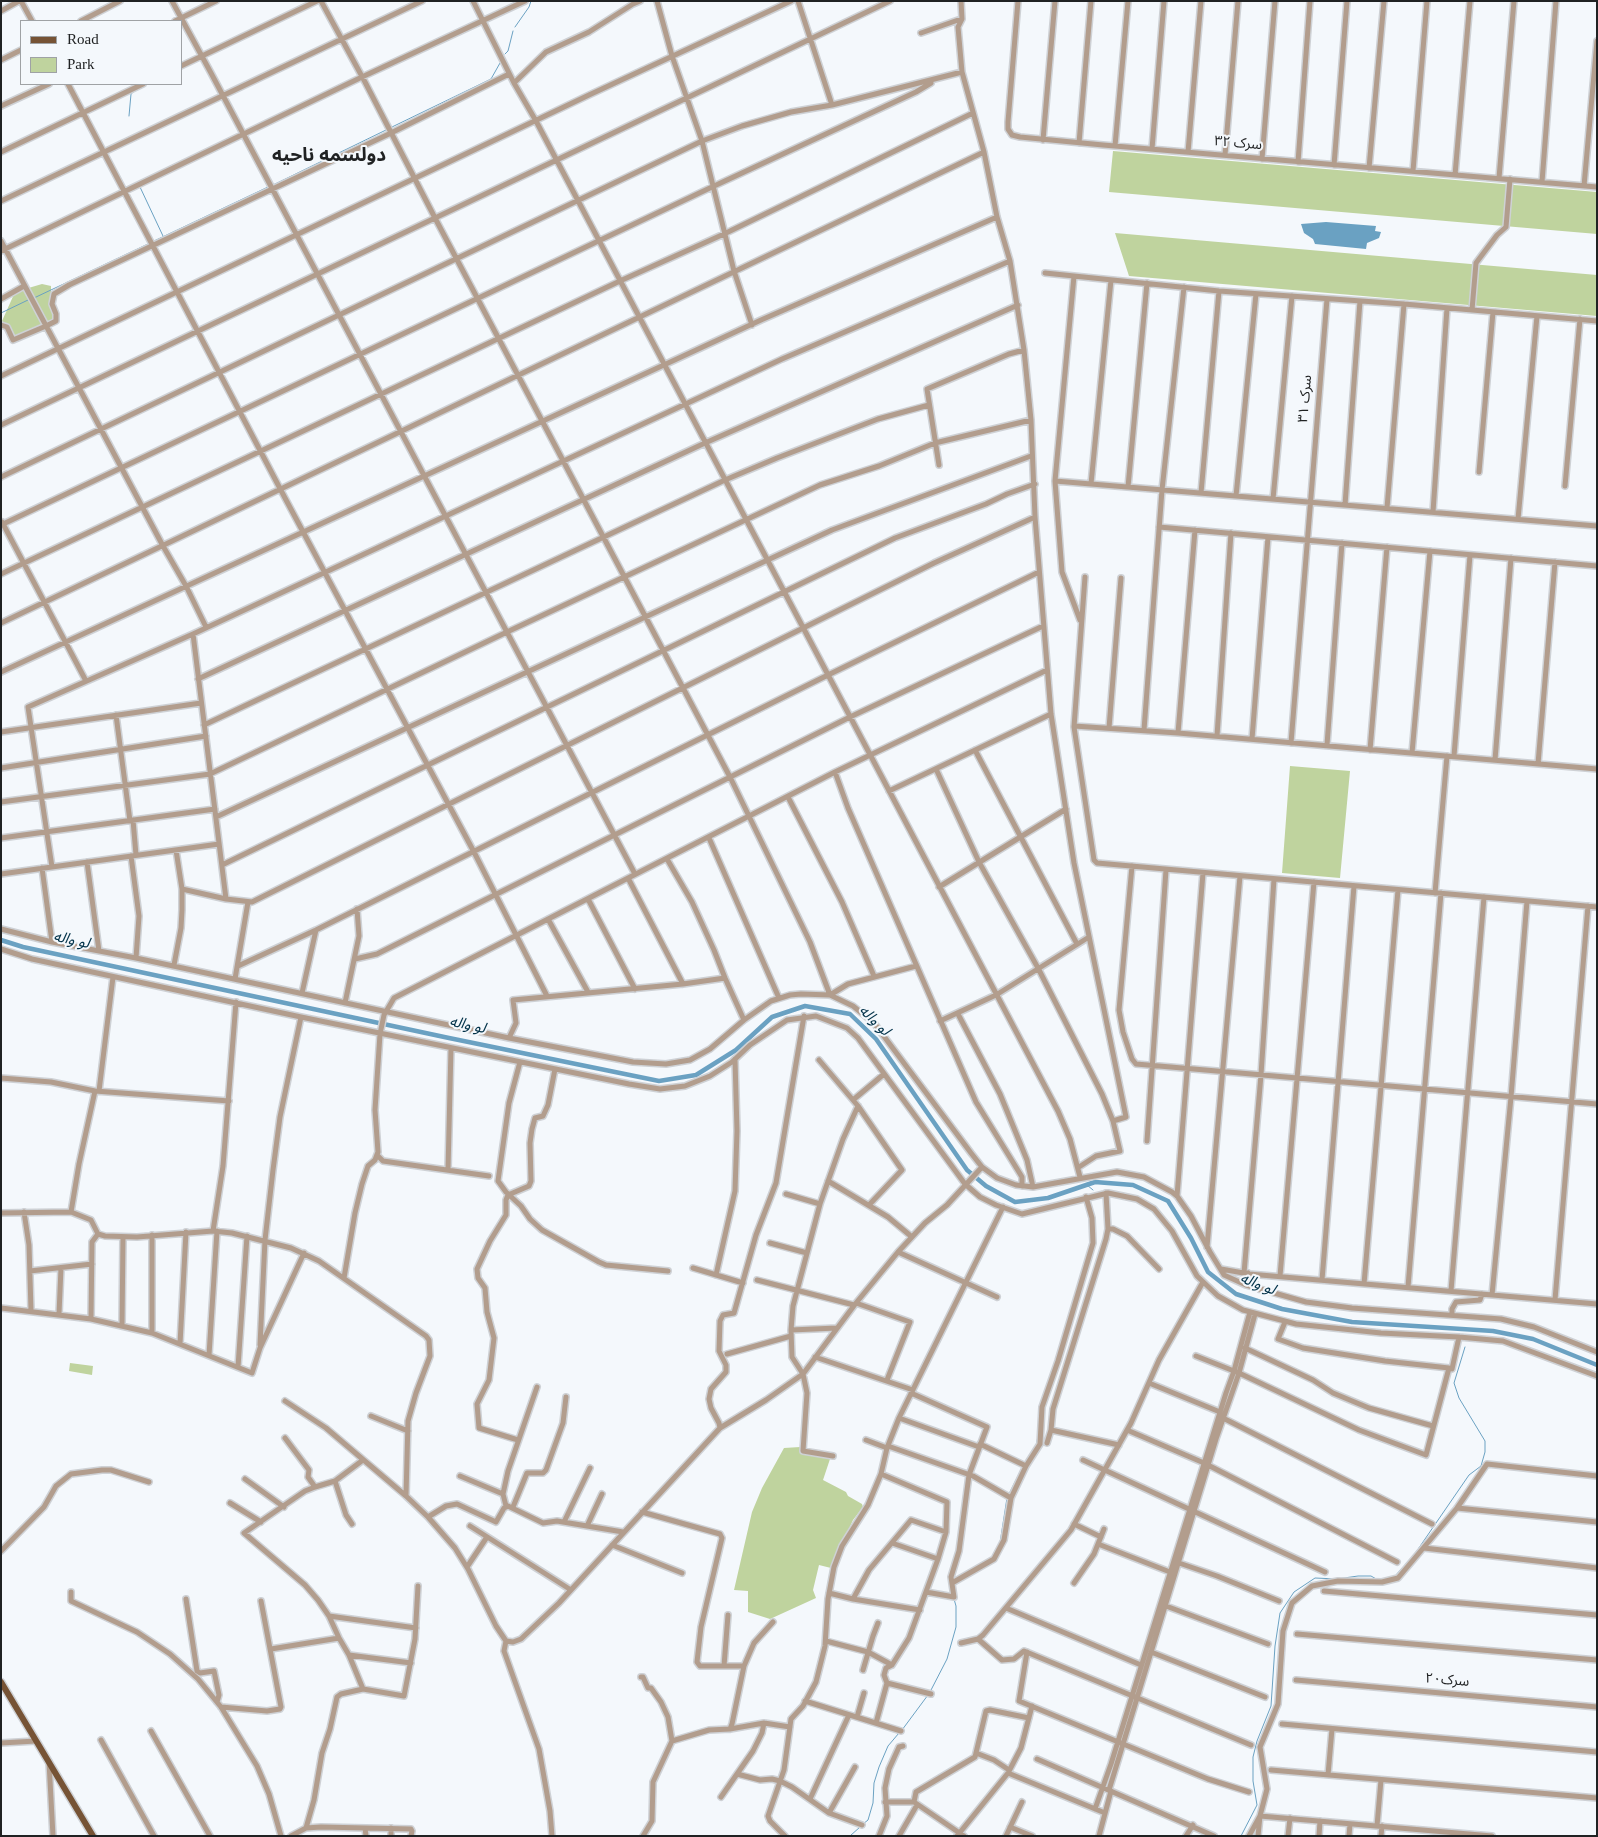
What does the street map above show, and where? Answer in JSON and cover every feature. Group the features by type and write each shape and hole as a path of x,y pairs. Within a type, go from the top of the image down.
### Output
{"main road":[{"path":"1,1682 93,1836"}],"street":[{"path":"1,11 20,1 31,20"},
{"path":"83,20 120,1"},
{"path":"172,1 635,874"},
{"path":"177,20 216,1"},
{"path":"182,66 317,1"},
{"path":"321,1 709,735 810,942 830,994"},
{"path":"1,201 422,1"},
{"path":"473,1 509,74 536,121 1058,1111 1079,1167 1080,1177"},
{"path":"3,250 362,77 525,1"},
{"path":"514,83 546,52 589,32 640,1"},
{"path":"657,1 672,56 702,141 734,271 752,324"},
{"path":"1,376 672,56 792,1"},
{"path":"798,1 832,105"},
{"path":"1,425 890,1"},
{"path":"961,1 962,19 958,27 962,72 984,152 997,217 1010,261 1018,305 1031,420 1035,517 1051,714 1074,863 1126,1118 1113,1121"},
{"name":"سرک ۳۲","path":"1018,1 1008,129 1012,135 1043,140 1224,156 1597,186"},
{"path":"1043,140 1055,1"},
{"path":"1079,143 1091,1"},
{"path":"1116,146 1128,1"},
{"path":"1152,149 1164,1"},
{"path":"1188,152 1201,1"},
{"path":"1224,156 1238,1"},
{"path":"1262,159 1275,1"},
{"path":"1298,162 1310,1"},
{"path":"1334,164 1348,1"},
{"path":"1369,168 1384,1"},
{"path":"1413,171 1427,1"},
{"path":"1455,175 1470,1"},
{"path":"1498,178 1514,1"},
{"path":"1542,182 1556,1"},
{"path":"921,33 962,19"},
{"path":"1584,186 1597,41"},
{"path":"1,60 20,50"},
{"path":"1,477 702,141 742,126 790,112 832,105 962,72"},
{"path":"1,325 7,327 13,340 46,326 56,321 56,314 52,304 54,294 68,285 391,133 509,74"},
{"path":"86,681 2,523 712,186 907,96 938,79"},
{"path":"1,106 47,85"},
{"path":"69,85 280,489 474,852 547,996"},
{"path":"1,152 141,85"},
{"path":"1,574 620,281 724,234 973,113"},
{"path":"1,623 984,152"},
{"path":"1472,310 1476,263 1497,235 1506,227 1510,179"},
{"path":"1,672 752,324 997,217"},
{"path":"1,241 3,250 58,348 162,546 186,586 206,627"},
{"path":"52,867 28,707 193,634 791,355 1010,261"},
{"path":"1045,273 1219,291 1404,304 1597,321"},
{"path":"1074,276 1055,481 1062,572 1081,623"},
{"path":"1091,484 1111,280"},
{"path":"1128,487 1147,284"},
{"path":"1,299 24,286"},
{"path":"1144,730 1162,490 1184,287"},
{"path":"1201,493 1219,291"},
{"path":"1236,496 1256,294"},
{"path":"1273,499 1292,296"},
{"name":"سرک ۳۱","path":"1290,743 1327,299"},
{"path":"1345,505 1360,301"},
{"path":"1387,508 1404,304"},
{"path":"198,679 706,443 1018,305"},
{"path":"1433,512 1447,308"},
{"path":"1479,472 1493,312"},
{"path":"1518,519 1537,316"},
{"path":"1565,486 1580,319"},
{"path":"939,466 927,389 1009,354 1024,350"},
{"path":"204,725 725,480 878,419 929,405"},
{"path":"1,802 210,774 506,632 820,485 879,466 935,443 1031,420"},
{"path":"216,817 832,530 1031,456"},
{"path":"1055,481 1597,526"},
{"path":"222,866 895,538 1035,484"},
{"path":"182,890 252,902 934,563 1035,517"},
{"path":"1160,527 1597,566"},
{"path":"1178,732 1195,530"},
{"path":"1217,736 1231,533"},
{"path":"1252,739 1268,537"},
{"path":"1328,745 1342,543"},
{"path":"1370,750 1387,547"},
{"path":"1412,753 1430,551"},
{"path":"1454,756 1470,555"},
{"path":"1495,760 1511,558"},
{"path":"1538,764 1555,562"},
{"path":"238,966 316,930 1039,572"},
{"path":"1085,577 1074,726 1094,860 1097,863 1597,907"},
{"path":"1108,728 1121,578"},
{"path":"355,960 377,954 850,717 1043,626"},
{"path":"193,634 226,899"},
{"path":"344,1278 362,1184 368,1166 375,1160 378,1152 375,1110 380,1032 385,1013 394,998 835,772 1047,670"},
{"path":"1,732 201,703"},
{"path":"889,791 1051,714"},
{"path":"116,716 132,821 138,916 136,958"},
{"path":"1074,726 1178,732 1597,769"},
{"path":"1,768 206,736"},
{"path":"975,750 1077,944"},
{"path":"1408,1288 1425,1089 1446,756"},
{"path":"936,769 979,862 1038,968 1102,1094 1113,1121 1120,1152 1096,1156 1079,1167"},
{"path":"835,772 848,808 976,1102 1022,1177 1022,1186"},
{"path":"788,797 842,902 874,976"},
{"path":"1,838 215,809"},
{"path":"939,887 1066,809"},
{"path":"709,838 778,998"},
{"path":"1,874 219,844"},
{"path":"174,965 181,928 182,890 176,850"},
{"path":"667,859 692,902 744,1020"},
{"path":"87,862 99,951"},
{"path":"1132,866 1119,1010 1120,1020 1132,1059 1136,1064 1597,1104"},
{"path":"42,868 52,942"},
{"path":"1147,1141 1166,870"},
{"path":"1177,1196 1204,873"},
{"path":"1207,1247 1240,876"},
{"path":"628,878 683,984"},
{"path":"1259,1289 1246,1272 1274,879"},
{"path":"1280,1276 1314,882"},
{"path":"1322,1280 1354,886"},
{"path":"1364,1284 1398,890"},
{"path":"1451,1291 1484,897"},
{"path":"588,899 635,988"},
{"path":"1492,1295 1512,1097 1527,901"},
{"path":"235,978 248,902"},
{"path":"1555,1300 1588,906"},
{"path":"345,1003 359,936 358,909"},
{"path":"548,918 588,992"},
{"path":"1,929 52,942 235,978 385,1013 633,1062 666,1064 690,1060 710,1049 744,1020 778,998 801,994 830,994 853,1006 874,1023 981,1168 997,1178 1022,1186 1033,1187 1080,1177 1117,1172 1144,1177 1177,1196 1192,1216 1207,1247 1224,1275 1246,1286 1306,1302 1352,1308 1501,1319 1534,1328 1597,1352"},
{"path":"302,993 316,930"},
{"path":"940,1020 958,1014 996,995 1089,937"},
{"path":"1,949 32,959 301,1017 555,1070 660,1089 684,1086 710,1076 735,1059 750,1045 787,1020 804,1016 816,1016 847,1028 858,1038 967,1183 980,1197 1022,1214 1106,1193 1138,1199 1154,1210 1172,1231 1197,1276 1218,1296 1252,1313 1285,1322 1381,1333 1503,1341 1597,1376"},
{"path":"830,994 848,984 916,966"},
{"path":"71,1212 79,1164 97,1091 114,977"},
{"path":"510,1038 516,1023 513,1000 683,984 724,978"},
{"path":"209,1355 215,1231 229,1101 236,1002"},
{"path":"958,1014 1000,1094 1027,1160 1033,1187"},
{"path":"720,1428 711,1408 710,1399 711,1389 726,1372 726,1365 719,1351 720,1321 723,1315 734,1313 756,1235 776,1183 804,1016"},
{"path":"260,1348 265,1240 280,1117 301,1017"},
{"path":"448,1170 451,1048"},
{"path":"716,1275 735,1192 737,1131 735,1059"},
{"path":"819,1060 858,1106 902,1170 869,1205"},
{"path":"520,1062 509,1103 498,1181 508,1194 522,1206 530,1219 542,1230 599,1262 606,1265 668,1271"},
{"path":"508,1194 529,1186 531,1181 530,1144 532,1129 535,1118 543,1116 548,1105 555,1070"},
{"path":"852,1100 884,1074"},
{"path":"1,1078 51,1082 97,1091 229,1101"},
{"path":"833,1456 803,1451 807,1393 803,1374 792,1357 791,1330 793,1306 820,1204 843,1139 858,1106"},
{"path":"377,1155 383,1161 488,1176"},
{"path":"506,1641 514,1642 521,1639 570,1590 720,1428 766,1400 803,1374 855,1304 898,1252 947,1205 981,1168"},
{"path":"828,1181 888,1217 912,1237"},
{"path":"1047,1443 1051,1430 1053,1410 1106,1239 1108,1229 1106,1193"},
{"path":"508,1194 506,1215 490,1241 477,1269 478,1278 485,1288 487,1312 494,1338 489,1380 478,1404 477,1418 479,1428 518,1440"},
{"path":"786,1194 820,1204"},
{"path":"952,1582 994,1559 1004,1540 1011,1498 1026,1466 1040,1444 1042,1407 1058,1361 1093,1243 1092,1218 1086,1197"},
{"path":"785,1836 768,1816 784,1770 791,1719 805,1701 816,1682 826,1641 829,1593 834,1566 842,1546 868,1505 881,1474 887,1447 899,1418 1003,1207"},
{"path":"24,1212 29,1245 31,1310"},
{"path":"1,1213 71,1212 91,1220 98,1234 105,1236 215,1231 265,1240 291,1248 319,1260 429,1340 430,1356 408,1421 406,1496"},
{"path":"1108,1229 1113,1229 1127,1236 1159,1269"},
{"path":"180,1344 186,1232"},
{"path":"91,1319 92,1242 98,1234"},
{"path":"152,1235 152,1333"},
{"path":"122,1326 123,1236"},
{"path":"238,1367 247,1236"},
{"path":"770,1243 807,1254"},
{"path":"898,1252 997,1297"},
{"path":"1,1308 31,1310 91,1319 152,1333 252,1373 260,1348 304,1253"},
{"path":"30,1271 92,1264"},
{"path":"59,1314 61,1268"},
{"path":"693,1268 743,1282"},
{"path":"1221,1269 1364,1284 1597,1304"},
{"path":"757,1280 855,1304 910,1322 887,1380"},
{"path":"961,1644 978,1639 983,1635 1074,1524 1127,1430 1159,1360 1203,1282"},
{"path":"1452,1315 1452,1309 1456,1302 1480,1300 1482,1294"},
{"path":"1099,1836 1123,1744 1179,1563 1220,1415 1245,1348 1252,1313"},
{"path":"1236,1372 1252,1313"},
{"path":"1285,1322 1278,1338 1303,1348 1452,1369 1459,1337"},
{"path":"791,1330 838,1328"},
{"path":"728,1354 791,1336"},
{"path":"1245,1348 1312,1380 1342,1397 1369,1408 1433,1426"},
{"path":"1196,1356 1236,1372 1359,1430 1426,1455 1449,1368"},
{"path":"815,1357 887,1380 987,1427 969,1475 959,1552 951,1577 954,1597 926,1592"},
{"path":"1149,1383 1220,1415 1432,1524"},
{"path":"428,1518 446,1506 457,1504 496,1522 506,1506 503,1494 518,1440 537,1387"},
{"path":"513,1507 527,1473 543,1473 546,1470 563,1423 566,1397"},
{"path":"285,1401 326,1428 406,1496 456,1548 496,1626 506,1641 504,1651 539,1748 550,1811 552,1836"},
{"path":"371,1416 408,1431"},
{"path":"899,1418 979,1445 1026,1466"},
{"path":"1051,1430 1119,1445"},
{"path":"1127,1430 1206,1465 1398,1562"},
{"path":"286,1438 309,1470 308,1477 315,1487"},
{"path":"866,1440 983,1480 1011,1498"},
{"path":"363,1460 335,1481 305,1491 245,1532 244,1535 305,1585 318,1600 329,1616 349,1655 363,1689"},
{"path":"1083,1460 1325,1572"},
{"path":"1258,1836 1260,1816 1267,1789 1260,1747 1278,1704 1283,1631 1292,1603 1312,1586 1338,1581 1382,1582 1398,1578 1457,1508 1487,1464 1597,1476"},
{"path":"564,1522 590,1468"},
{"path":"1,1551 44,1507 56,1486 71,1474 111,1470 149,1482"},
{"path":"876,1723 887,1683 884,1675 886,1668 892,1665 909,1638 938,1559 946,1532 947,1502 881,1474"},
{"path":"460,1476 503,1494"},
{"path":"245,1479 284,1507"},
{"path":"335,1481 344,1508 352,1524"},
{"path":"587,1526 602,1494"},
{"path":"230,1503 261,1522"},
{"path":"506,1506 513,1507 543,1522 557,1521 623,1532"},
{"path":"1457,1508 1597,1522"},
{"path":"1095,1809 1170,1572 1192,1511"},
{"path":"642,1512 720,1534 722,1538 701,1627 697,1662 700,1666 744,1666"},
{"path":"853,1599 869,1570 911,1520 946,1532"},
{"path":"1074,1524 1101,1537"},
{"path":"470,1526 570,1590"},
{"path":"1074,1583 1094,1554 1104,1529"},
{"path":"467,1567 488,1537"},
{"path":"892,1543 938,1559"},
{"path":"1098,1544 1170,1572"},
{"path":"612,1545 682,1573"},
{"path":"1424,1548 1597,1568"},
{"path":"1179,1563 1279,1601"},
{"path":"306,1828 314,1800 322,1753 330,1729 337,1697 340,1694 363,1689 404,1696 416,1628 418,1586"},
{"path":"1324,1591 1597,1614"},
{"path":"71,1592 71,1601 137,1632 170,1654 198,1679 219,1704 257,1766 269,1794 281,1836"},
{"path":"829,1593 920,1610"},
{"path":"186,1599 197,1671 200,1673 214,1671 219,1704"},
{"path":"219,1704 267,1711 280,1709 281,1704 261,1601"},
{"path":"1166,1606 1268,1644"},
{"path":"1006,1608 1141,1665"},
{"path":"724,1666 728,1615"},
{"path":"329,1616 416,1628"},
{"path":"730,1730 744,1666 754,1643 773,1622"},
{"path":"863,1670 878,1623"},
{"path":"1297,1634 1597,1660"},
{"path":"270,1649 339,1638"},
{"path":"978,1639 1002,1660 1014,1659 1024,1651 1027,1652 1251,1745"},
{"path":"826,1641 868,1652 892,1665"},
{"path":"1027,1652 1019,1701 1208,1779 1249,1792"},
{"path":"1151,1652 1265,1697"},
{"path":"349,1655 411,1663"},
{"path":"641,1677 643,1677 648,1688 651,1688 661,1702 668,1717 672,1740 653,1782 652,1821 643,1836"},
{"name":"سرک۲۰","path":"1296,1680 1597,1707"},
{"path":"887,1683 932,1694"},
{"path":"857,1717 864,1693"},
{"path":"805,1701 901,1731"},
{"path":"886,1802 916,1804 960,1835 1009,1772 1021,1748 1032,1706"},
{"path":"899,1836 916,1804 916,1792 975,1757 986,1712 990,1710 1029,1718"},
{"path":"810,1800 849,1714"},
{"path":"672,1740 709,1730 730,1730 764,1724 790,1727"},
{"path":"720,1797 753,1751 762,1733 764,1724"},
{"path":"1282,1724 1597,1752"},
{"path":"1328,1775 1332,1729"},
{"path":"151,1731 210,1836"},
{"path":"101,1740 154,1836"},
{"path":"1,1743 36,1741"},
{"path":"879,1836 887,1816 885,1788 889,1769 898,1747 903,1746"},
{"path":"976,1753 994,1760 1009,1772 1105,1813"},
{"path":"1037,1759 1193,1825 1214,1836"},
{"path":"48,1762 53,1836"},
{"path":"829,1813 855,1767"},
{"path":"1270,1770 1597,1798"},
{"path":"737,1774 760,1780 772,1779 780,1781 792,1787 829,1813 862,1826"},
{"path":"1381,1780 1381,1836"},
{"path":"1006,1836 1022,1802"},
{"path":"1260,1816 1411,1829 1440,1834 1492,1836"},
{"path":"1249,1836 1260,1816"},
{"path":"1288,1836 1290,1818"},
{"path":"1319,1836 1320,1821"},
{"path":"1349,1836 1350,1824"},
{"path":"1186,1836 1193,1825"},
{"path":"1010,1827 1032,1836"},
{"path":"292,1836 306,1828 411,1829 411,1836"},
{"path":"365,1828 366,1836"},
{"path":"391,1828 391,1836"},
{"path":"1410,1836 1411,1829"},
{"path":"775,1836 779,1831"}],"green space":[{"path":"1113,151 1597,192 1597,234 1109,192"},
{"path":"1115,233 1597,275 1597,316 1129,276"},
{"path":"42,284 51,286 53,320 14,337 2,321 15,292"},
{"path":"1290,766 1350,771 1340,878 1282,873"},
{"path":"70,1363 93,1366 92,1375 69,1371"},
{"path":"800,1447 801,1454 830,1459 823,1480 846,1492 848,1496 862,1504 863,1507 853,1520 831,1568 819,1565 813,1590 816,1598 770,1619 748,1612 748,1591 734,1590 752,1512 762,1488 784,1448"}],"water":[{"path":"1326,222 1376,226 1375,231 1381,232 1379,238 1367,243 1366,249 1315,244 1313,239 1304,233 1301,224"}],"waterway":[{"path":"515,27 531,1"},
{"path":"505,54 508,51 513,31"},
{"path":"392,127 491,79 500,63"},
{"path":"129,116 131,94 137,89"},
{"path":"273,185 386,130"},
{"path":"140,187 163,236"},
{"path":"154,241 268,187"},
{"path":"34,298 148,244"},
{"path":"1,313 28,300"},
{"name":"لو واله","path":"1,940 23,947 659,1081 696,1075 736,1050 772,1017 805,1006 850,1014 876,1039 967,1170 986,1186 1015,1202 1048,1198 1095,1182 1133,1185 1168,1201 1191,1238 1208,1272 1236,1294 1282,1309 1352,1322 1493,1331 1533,1339 1597,1365"},
{"name":"لو واله","path":"1087,1185 1093,1190"},
{"path":"1395,1576 1414,1555 1469,1475 1481,1466 1485,1452 1485,1441 1459,1398 1454,1383 1465,1347"},
{"path":"1051,1374 1057,1356"},
{"path":"1036,1446 1038,1436"},
{"path":"1024,1463 1032,1452"},
{"path":"1009,1494 1023,1466"},
{"path":"1000,1543 1007,1498"},
{"path":"1241,1836 1257,1805 1253,1781 1253,1757 1257,1741 1271,1706 1275,1646 1280,1613 1294,1592 1315,1578 1337,1579 1371,1576 1378,1580"},
{"path":"930,1692 947,1659 956,1627 954,1599"},
{"path":"902,1730 928,1695"},
{"path":"863,1824 868,1820 873,1803 874,1783 879,1767 888,1746 899,1733"},
{"path":"850,1836 860,1827"}],"district":[{"name":"دولسمه ناحیه","path":"329,158"}]}
